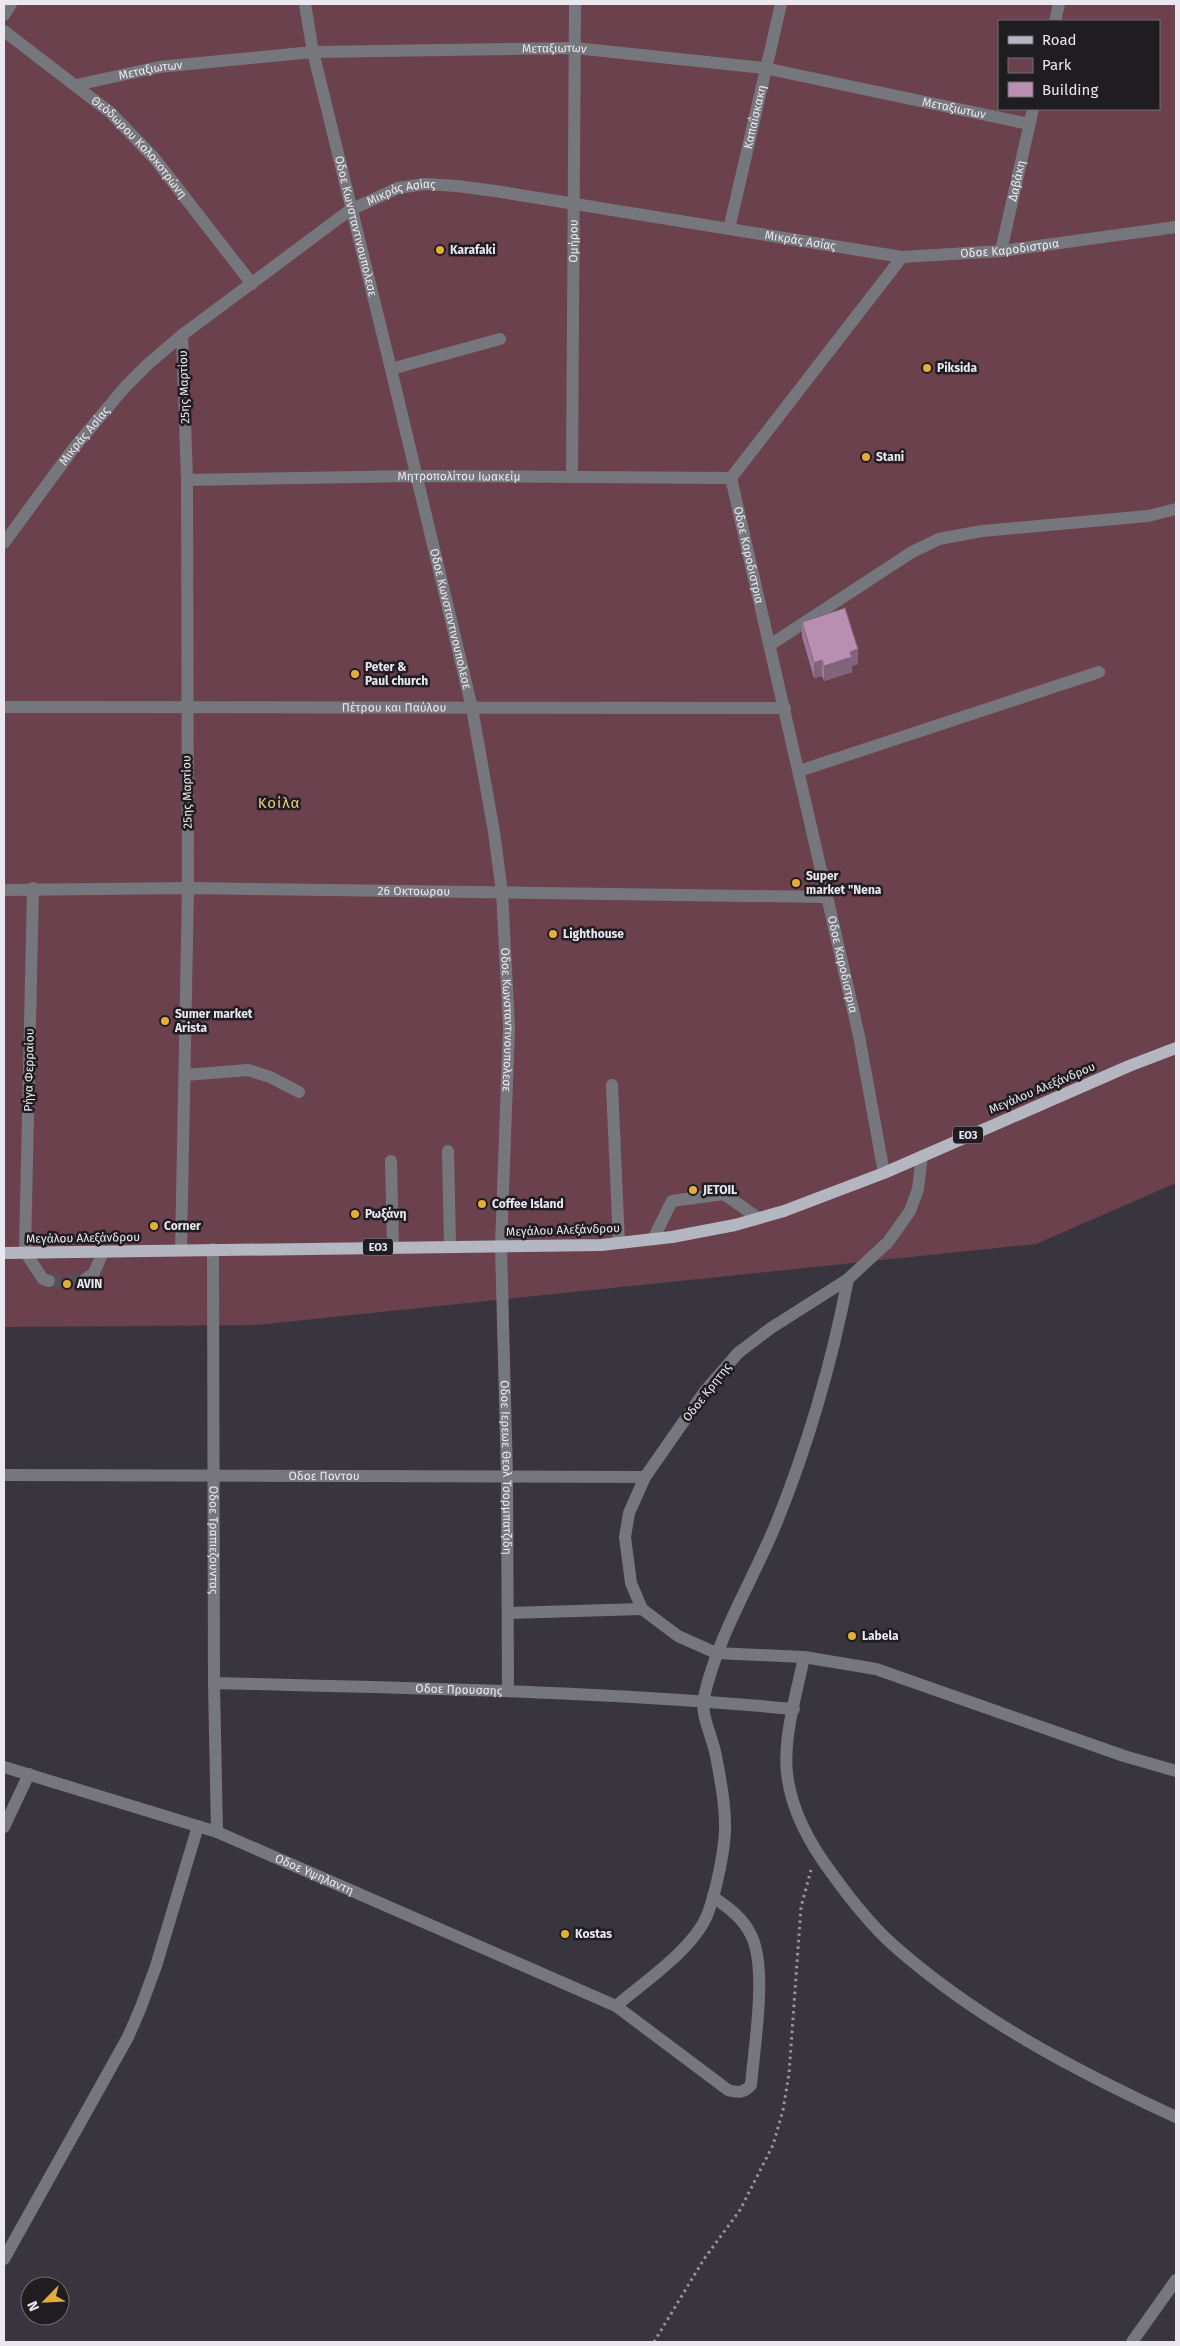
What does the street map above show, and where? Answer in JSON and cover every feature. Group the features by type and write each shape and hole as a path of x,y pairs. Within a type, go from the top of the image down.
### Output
{"main road":[{"name":"Μεγάλου Αλεξάνδρου","path":"4,1253 501,1246 619,1243 653,1239 726,1226 784,1211 884,1173 1129,1066 1176,1048"}],"street":[{"path":"4,15 11,4"},
{"name":"Oδοε Κωνσταντινουπολεσε","path":"305,4 313,52 350,210 391,369 472,708 494,832 502,892 509,1027 501,1246"},
{"name":"Ομήρου","path":"572,477 575,4"},
{"name":"Καπαΐσκακη","path":"728,230 764,68 781,4"},
{"path":"1055,20 1059,4"},
{"name":"Θεόδωρου Κολοκοτρώνη","path":"4,31 111,113 155,159 252,284"},
{"name":"Μεταξιωτων","path":"76,85 159,67 313,52 575,48 764,68 1029,124"},
{"name":"Δαβάκη","path":"1000,251 1033,110"},
{"name":"Μικράς Ασίας","path":"4,543 73,449 125,387 182,334 350,210 398,188 425,184 458,186 902,257"},
{"name":"Oδοε Καροδιστρια","path":"902,257 1000,251 1176,227"},
{"path":"731,478 902,257"},
{"name":"25ης Μαρτίου","path":"181,1250 188,888 186,708 187,480 182,334"},
{"path":"391,369 500,339"},
{"name":"Μητροπολίτου Ιωακείμ","path":"187,480 416,476 731,478"},
{"name":"Oδοε Καροδιστρια","path":"731,478 785,708 825,897 859,1036 884,1173"},
{"path":"770,645 912,552 940,539 982,531 1148,516 1176,509"},
{"path":"799,771 1099,672"},
{"name":"Πέτρου και Παύλου","path":"4,707 785,708"},
{"name":"26 Οκτοωρου","path":"4,890 33,888 188,888 825,897"},
{"name":"Ρήγα Φερραίου","path":"25,1252 33,888"},
{"path":"185,1074 248,1070 270,1077 299,1092"},
{"path":"612,1086 619,1243"},
{"path":"448,1150 450,1246"},
{"name":"Oδοε Κρητης","path":"642,1609 631,1583 625,1537 629,1513 645,1477 705,1391 738,1353 771,1328 848,1279 888,1242 910,1211 918,1189 922,1156"},
{"path":"391,1161 393,1247"},
{"path":"653,1239 672,1201 724,1194 758,1218"},
{"name":"Oδοε Ιερεωε Θεολ Τσορμπατζιδη","path":"501,1246 507,1476 508,1690"},
{"name":"Oδοε Τραπιεζουντας","path":"214,1249 213,1474 216,1832"},
{"path":"25,1252 43,1279 49,1282"},
{"path":"84,1280 94,1273 103,1252"},
{"path":"616,2006 677,1954 695,1935 707,1916 713,1897 726,1824 721,1784 703,1700 716,1653 776,1524 800,1458 835,1344 848,1279"},
{"name":"Oδοε Ποντου","path":"4,1475 213,1474 645,1477"},
{"path":"508,1613 642,1609 678,1636 716,1653 804,1657 876,1669 1124,1756 1176,1771"},
{"path":"804,1657 787,1744 786,1772 791,1796 799,1818 816,1853 862,1913 892,1944 936,1980 979,2010 1038,2046 1120,2091 1176,2117"},
{"name":"Oδοε Προυσσης","path":"214,1683 508,1690 703,1700 794,1709"},
{"name":"Oδοε Υψηλαντη","path":"4,1767 216,1832 616,2006 728,2090 737,2093 746,2091 751,2085 758,2001 758,1960 752,1936 738,1915 713,1897"},
{"path":"4,1826 29,1774"},
{"path":"4,2259 128,2037 141,2007 198,1826"},
{"path":"1132,2342 1176,2280"}],"path":[{"path":"654,2342 704,2259 740,2210 773,2145 789,2074 801,1907 816,1853"}],"green space":[{"path":"4,4 1176,4 1176,1183 1036,1244 256,1325 4,1327"}],"building":[{"path":"845,608 858,649 850,652 852,657 824,666 822,660 814,663 802,622"}],"tunnel":[{"path":"49,1281 84,1280"}],"place":[{"name":"Karafaki","path":"440,250"},
{"name":"Piksida","path":"927,368"},
{"name":"Stani","path":"866,457"},
{"name":"Peter & Paul church","path":"355,674"},
{"name":"Super market \"Nena","path":"796,883"},
{"name":"Lighthouse","path":"553,934"},
{"name":"Sumer market Arista","path":"165,1021"},
{"name":"JETOIL","path":"693,1190"},
{"name":"Coffee Island","path":"482,1204"},
{"name":"Ρωξάνη","path":"355,1214"},
{"name":"Corner","path":"154,1226"},
{"name":"AVIN","path":"67,1284"},
{"name":"Labela","path":"852,1636"},
{"name":"Kostas","path":"565,1934"}],"district":[{"name":"Κοίλα","path":"279,803"}]}
